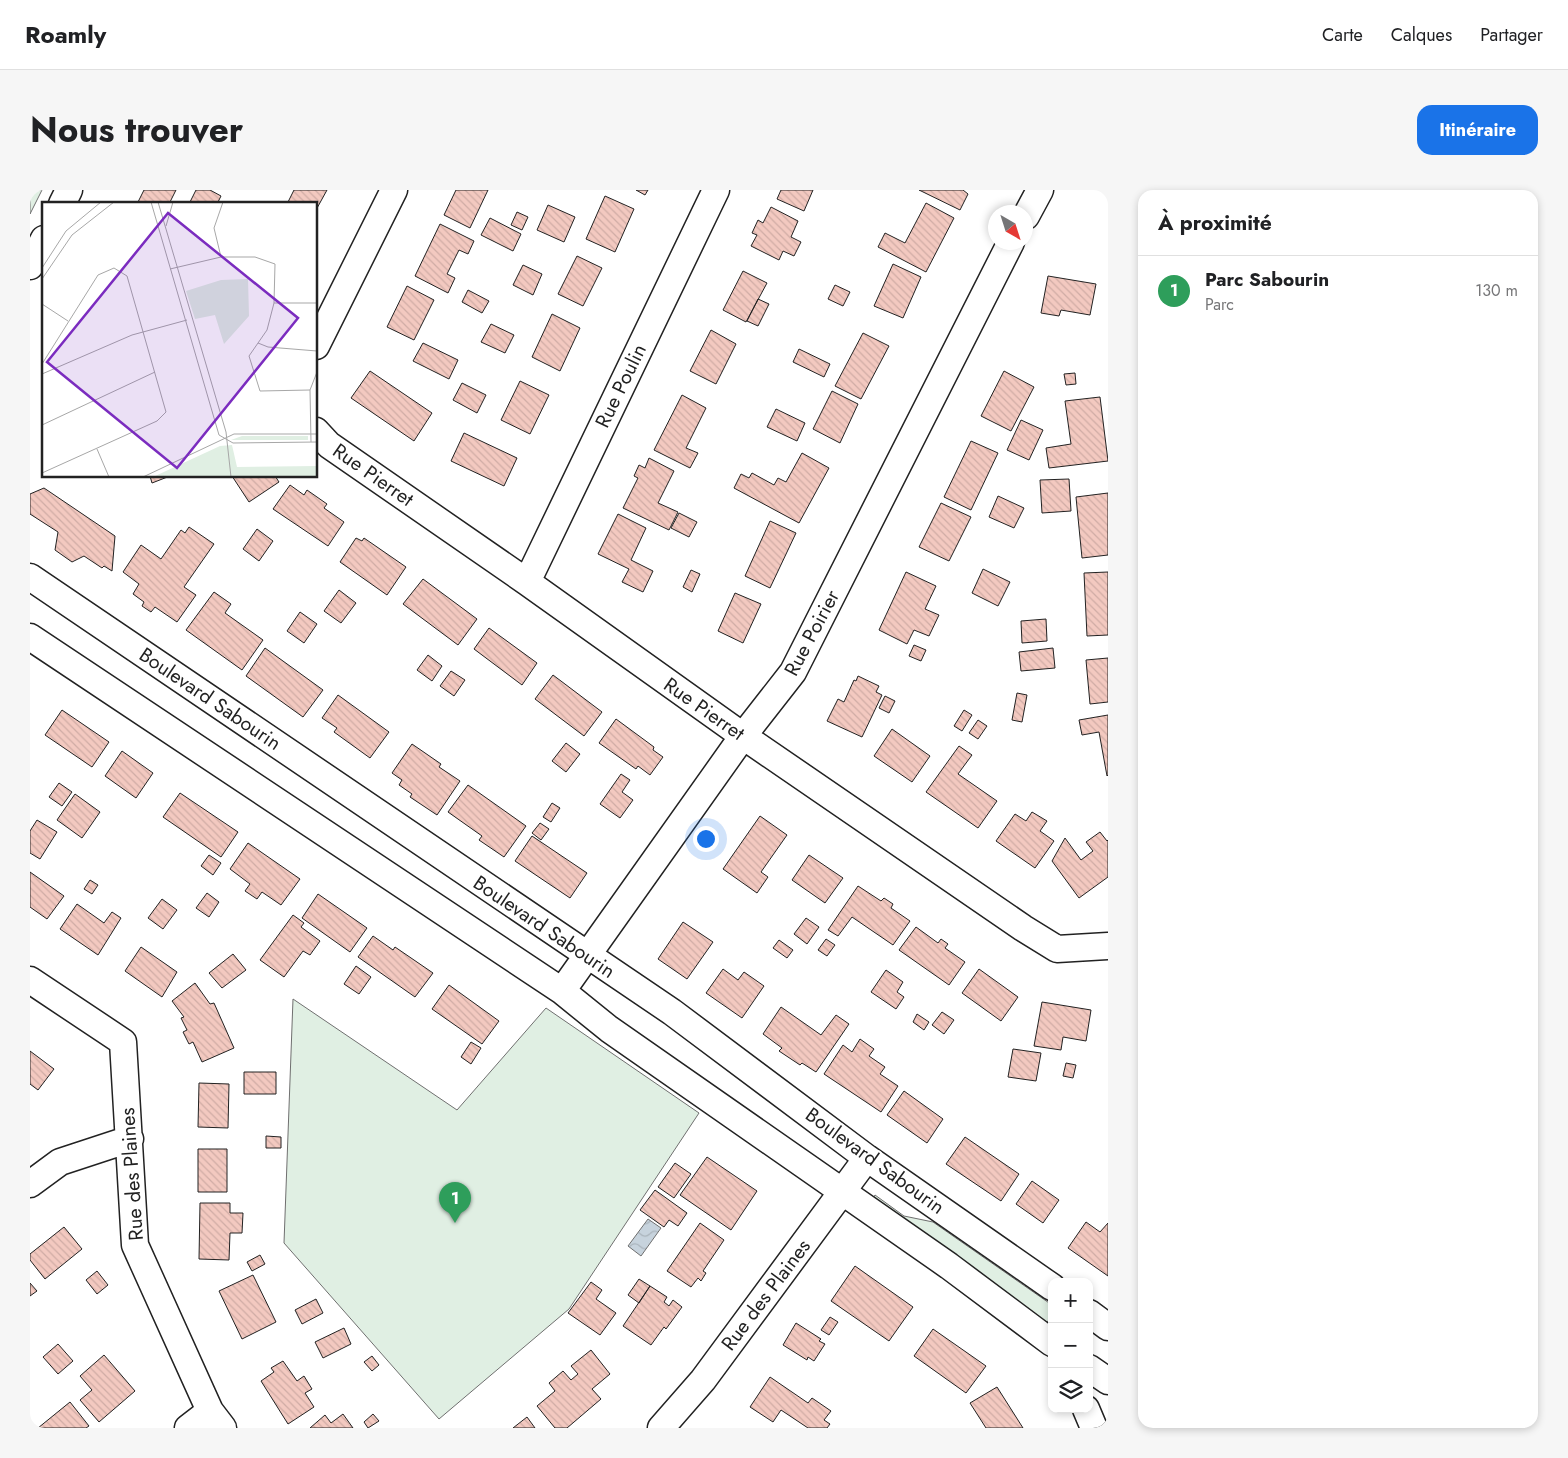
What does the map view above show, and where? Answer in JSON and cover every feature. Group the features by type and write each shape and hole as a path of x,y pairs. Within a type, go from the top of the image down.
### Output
{"street":[{"path":"63,202 69,190"},
{"path":"318,342 394,190"},
{"name":"Rue Poulin","path":"527,582 716,190"},
{"path":"1032,205 1040,190"},
{"path":"30,266 42,243"},
{"name":"Rue Poirier","path":"562,991 743,736 794,672 1007,250"},
{"name":"Rue Pierret","path":"318,433 329,446 527,582 743,736 1057,949 1108,946"},
{"name":"Boulevard Sabourin","path":"30,577 672,1012 867,1158 1048,1284"},
{"path":"30,637 562,991 609,1029 949,1266 1048,1340"},
{"name":"Rue des Plaines","path":"30,980 123,1042 135,1245 217,1419"},
{"path":"30,1184 60,1162 130,1139"},
{"name":"Rue des Plaines","path":"664,1427 703,1380 867,1158"},
{"path":"1093,1317 1108,1327"},
{"path":"1093,1371 1108,1381"},
{"path":"1088,1413 1094,1428"},
{"path":"188,1428 217,1419"}],"green space":[{"path":"30,190 42,190 30,214"},
{"path":"293,999 457,1110 546,1008 699,1113 569,1309 439,1419 284,1243"},
{"path":"875,1195 904,1216 933,1222 1048,1302 1048,1321 1046,1322 873,1198"}],"water":[{"path":"648,1219 661,1228 641,1256 628,1246"}],"building":[{"path":"144,190 176,190 170,202 138,202"},
{"path":"196,190 210,190 221,196 218,202 190,202"},
{"path":"294,190 327,190 318,206 318,202 288,202"},
{"path":"456,190 488,190 470,228 444,215"},
{"path":"636,190 648,190 645,195"},
{"path":"781,190 813,190 804,211 777,199"},
{"path":"919,190 963,190 968,194 960,210"},
{"path":"605,196 634,209 615,252 586,239"},
{"path":"926,203 954,218 926,272 878,247 885,233 905,243"},
{"path":"548,205 575,217 564,242 537,230"},
{"path":"771,207 798,221 791,237 801,242 794,256 783,251 779,260 751,246 757,235 752,233 758,220 763,223"},
{"path":"517,212 528,217 522,230 511,225"},
{"path":"490,218 521,234 513,251 481,235"},
{"path":"440,224 474,241 468,254 459,250 447,274 455,278 448,293 415,276"},
{"path":"577,256 602,268 583,306 558,294"},
{"path":"893,264 921,277 903,318 874,306"},
{"path":"523,265 542,274 533,295 513,285"},
{"path":"743,271 767,283 746,322 723,310"},
{"path":"1048,276 1096,284 1090,315 1061,310 1059,316 1041,313"},
{"path":"835,285 850,292 843,306 828,299"},
{"path":"407,286 434,300 414,340 387,327"},
{"path":"468,290 489,301 482,313 462,302"},
{"path":"758,299 769,304 758,326 747,321"},
{"path":"552,314 580,328 560,371 532,357"},
{"path":"491,324 514,335 505,353 481,342"},
{"path":"711,330 736,344 716,384 690,371"},
{"path":"863,333 889,346 861,399 835,386"},
{"path":"423,343 458,360 449,379 413,361"},
{"path":"799,349 830,364 824,377 793,362"},
{"path":"370,371 432,413 414,441 351,398"},
{"path":"1004,371 1034,387 1011,431 981,416"},
{"path":"1075,373 1076,384 1066,385 1064,374"},
{"path":"520,381 549,395 530,434 501,420"},
{"path":"462,383 486,395 477,413 453,400"},
{"path":"832,391 858,404 840,443 813,429"},
{"path":"682,395 706,408 686,448 698,453 690,468 654,450"},
{"path":"1100,397 1108,461 1049,468 1046,448 1071,444 1065,401"},
{"path":"776,409 805,423 797,441 767,427"},
{"path":"1021,420 1043,430 1029,460 1007,450"},
{"path":"464,433 517,458 504,486 451,461"},
{"path":"971,441 998,453 971,510 944,497"},
{"path":"802,453 829,468 799,523 734,488 741,474 749,478 752,473 774,485 778,478 786,482"},
{"path":"649,458 674,471 658,503 678,512 669,530 623,508 638,478 634,476 639,465 645,468"},
{"path":"151,478 165,478 152,483"},
{"path":"233,478 276,478 279,482 249,502"},
{"path":"1069,479 1071,511 1042,513 1040,480"},
{"path":"290,485 304,495 307,490 327,504 324,508 344,522 328,546 273,509"},
{"path":"44,488 115,536 112,571 104,566 102,568 84,556 72,562 55,550 58,532 30,514 30,494"},
{"path":"1108,493 1108,555 1082,558 1076,497"},
{"path":"998,496 1024,508 1014,528 989,517"},
{"path":"941,503 971,517 949,561 919,547"},
{"path":"679,513 697,522 689,537 671,528"},
{"path":"618,514 646,528 631,560 653,571 643,592 622,582 629,569 598,554"},
{"path":"770,521 796,533 770,588 745,576"},
{"path":"189,527 214,544 184,587 196,595 177,622 155,607 151,612 142,606 144,602 133,594 139,584 123,572 141,545 161,559 181,530 185,533"},
{"path":"257,529 273,541 259,561 243,549"},
{"path":"356,538 362,541 364,538 406,567 387,595 340,562"},
{"path":"983,569 1010,582 998,606 972,593"},
{"path":"691,570 700,574 692,592 683,587"},
{"path":"906,572 936,586 925,609 939,615 929,636 914,630 907,644 879,630"},
{"path":"1108,572 1108,635 1087,636 1084,573"},
{"path":"423,579 477,619 458,645 403,604"},
{"path":"339,590 356,603 341,623 324,611"},
{"path":"214,592 231,604 225,613 263,640 242,670 186,630"},
{"path":"735,593 761,604 743,643 718,631"},
{"path":"300,612 317,624 304,643 287,631"},
{"path":"1046,619 1047,641 1022,643 1021,621"},
{"path":"489,628 537,663 522,685 474,649"},
{"path":"914,645 926,650 921,661 909,656"},
{"path":"265,648 323,690 303,717 246,676"},
{"path":"1053,648 1055,668 1021,671 1019,652"},
{"path":"428,655 442,666 432,681 417,670"},
{"path":"1108,658 1108,702 1090,704 1086,660"},
{"path":"451,671 465,680 454,696 440,686"},
{"path":"553,675 602,712 584,736 535,699"},
{"path":"858,676 879,686 876,692 882,695 862,737 827,721 838,699 844,702 854,680 856,681"},
{"path":"1017,693 1027,695 1022,722 1012,720"},
{"path":"338,695 389,732 370,758 334,732 337,728 322,718"},
{"path":"885,696 895,701 889,713 879,708"},
{"path":"62,710 109,742 92,767 45,735"},
{"path":"964,710 972,715 962,731 954,726"},
{"path":"1108,715 1107,776 1099,732 1082,735 1079,720"},
{"path":"616,719 654,747 653,750 663,757 650,775 638,766 636,769 599,743"},
{"path":"978,720 987,726 978,739 969,733"},
{"path":"892,729 930,756 912,782 874,756"},
{"path":"566,743 580,754 566,772 552,761"},
{"path":"412,744 441,764 439,767 460,781 437,815 410,797 412,794 399,785 402,780 392,773"},
{"path":"959,746 972,755 958,774 997,801 978,828 926,792"},
{"path":"122,751 153,773 136,798 105,776"},
{"path":"621,774 630,780 622,792 633,800 620,818 600,804"},
{"path":"59,783 72,792 62,806 49,797"},
{"path":"468,785 526,826 504,857 479,840 482,836 448,812"},
{"path":"180,793 238,832 221,857 163,817"},
{"path":"75,794 100,812 82,838 57,820"},
{"path":"552,803 560,808 551,822 543,817"},
{"path":"1032,812 1047,821 1040,831 1054,841 1035,868 996,841 1015,814 1026,821"},
{"path":"760,816 787,835 761,872 768,877 757,893 723,869"},
{"path":"37,820 57,832 40,859 30,853 30,831"},
{"path":"540,823 549,829 541,840 532,833"},
{"path":"1100,832 1108,840 1108,877 1079,898 1052,861 1065,838 1081,860 1093,851 1086,842"},
{"path":"532,836 587,873 570,898 515,861"},
{"path":"248,843 300,879 281,905 262,892 257,899 245,891 250,884 230,869"},
{"path":"209,855 221,863 213,875 201,866"},
{"path":"809,855 843,878 825,903 792,880"},
{"path":"30,872 64,896 47,919 30,907"},
{"path":"90,880 98,885 92,894 84,889"},
{"path":"858,886 881,901 884,898 893,904 891,908 910,921 893,945 852,917 838,936 828,930"},
{"path":"207,893 219,902 209,917 196,908"},
{"path":"318,894 367,928 350,952 302,918"},
{"path":"162,899 177,910 163,929 148,918"},
{"path":"77,904 104,923 112,912 121,918 98,955 60,929"},
{"path":"293,915 304,923 301,927 320,941 310,955 303,951 284,977 260,960"},
{"path":"806,918 819,927 807,944 794,934"},
{"path":"683,922 713,942 687,979 658,959"},
{"path":"916,927 938,943 941,939 948,944 945,948 965,962 949,985 899,950"},
{"path":"373,936 393,950 395,947 433,973 415,997 358,957"},
{"path":"826,939 835,945 827,956 818,950"},
{"path":"779,940 793,950 787,958 773,948"},
{"path":"141,947 177,972 162,997 125,971"},
{"path":"233,954 246,970 222,988 209,973"},
{"path":"356,966 371,977 359,994 344,984"},
{"path":"723,969 738,980 744,972 764,986 742,1018 706,993"},
{"path":"979,969 1018,997 1001,1021 962,993"},
{"path":"886,970 903,982 897,992 904,997 896,1009 871,992"},
{"path":"195,983 210,1004 214,1003 234,1048 202,1062 193,1042 189,1044 183,1032 187,1030 181,1018 184,1017 172,1001"},
{"path":"449,985 499,1021 482,1044 432,1009"},
{"path":"1042,1002 1091,1010 1086,1041 1063,1037 1061,1050 1034,1046"},
{"path":"781,1007 821,1035 836,1015 849,1024 816,1072 802,1063 800,1065 779,1051 782,1048 763,1034"},
{"path":"942,1012 954,1020 944,1034 932,1025"},
{"path":"917,1014 929,1022 924,1030 913,1022"},
{"path":"860,1039 874,1049 869,1056 885,1067 880,1074 898,1086 881,1112 824,1074 843,1045 852,1052"},
{"path":"471,1042 481,1048 471,1064 461,1057"},
{"path":"1013,1049 1041,1053 1036,1081 1008,1077"},
{"path":"30,1051 54,1069 38,1090 30,1084"},
{"path":"1066,1063 1076,1065 1073,1078 1063,1076"},
{"path":"244,1072 276,1072 276,1094 244,1094"},
{"path":"199,1083 229,1084 228,1128 198,1127"},
{"path":"904,1091 943,1119 927,1143 887,1115"},
{"path":"266,1136 281,1137 281,1148 266,1148"},
{"path":"965,1137 1019,1174 1001,1201 946,1164"},
{"path":"198,1149 227,1149 227,1192 198,1192"},
{"path":"707,1157 757,1191 731,1230 680,1195"},
{"path":"675,1163 691,1174 674,1198 658,1187"},
{"path":"1032,1181 1059,1200 1043,1223 1016,1204"},
{"path":"655,1190 687,1213 678,1226 669,1220 664,1227 640,1210"},
{"path":"200,1203 230,1203 230,1213 243,1213 242,1233 230,1233 229,1260 199,1259"},
{"path":"1086,1222 1100,1232 1108,1223 1108,1276 1068,1248"},
{"path":"700,1223 724,1240 703,1271 706,1273 701,1281 698,1278 691,1287 667,1271"},
{"path":"64,1227 82,1249 45,1279 30,1260 30,1254"},
{"path":"260,1255 265,1264 252,1271 247,1262"},
{"path":"855,1266 913,1307 889,1341 831,1301"},
{"path":"97,1271 108,1285 97,1294 86,1280"},
{"path":"253,1275 276,1322 242,1339 219,1291"},
{"path":"639,1279 650,1286 639,1303 628,1295"},
{"path":"591,1282 602,1290 596,1299 616,1313 600,1335 568,1313"},
{"path":"30,1283 37,1291 30,1296"},
{"path":"650,1286 667,1297 664,1302 669,1306 673,1300 682,1307 666,1329 664,1327 651,1345 623,1326"},
{"path":"316,1299 323,1313 302,1324 295,1310"},
{"path":"830,1317 838,1322 829,1335 821,1330"},
{"path":"796,1323 821,1339 819,1341 825,1344 814,1361 808,1357 807,1360 783,1345"},
{"path":"344,1328 351,1344 323,1358 315,1342"},
{"path":"933,1329 986,1366 966,1393 914,1356"},
{"path":"58,1344 73,1361 58,1374 43,1357"},
{"path":"591,1350 610,1374 592,1389 601,1399 567,1428 555,1428 537,1406 555,1391 549,1383 563,1371 571,1380 578,1374 571,1366"},
{"path":"104,1355 135,1391 99,1422 80,1400 92,1390 80,1376"},
{"path":"372,1356 379,1365 372,1371 364,1362"},
{"path":"283,1361 297,1381 304,1376 312,1389 305,1393 314,1407 288,1424 261,1381 274,1372 271,1368"},
{"path":"770,1377 808,1403 812,1398 831,1411 824,1420 830,1424 827,1428 808,1428 781,1410 773,1422 750,1407"},
{"path":"997,1387 1023,1428 986,1428 970,1403"},
{"path":"70,1402 89,1426 86,1428 38,1428"},
{"path":"343,1414 353,1428 310,1428 325,1415 331,1423"},
{"path":"373,1414 379,1421 368,1428 364,1422"},
{"path":"527,1417 535,1428 513,1428"}],"place":[{"name":"Parc Sabourin","path":"455,1223"}]}
